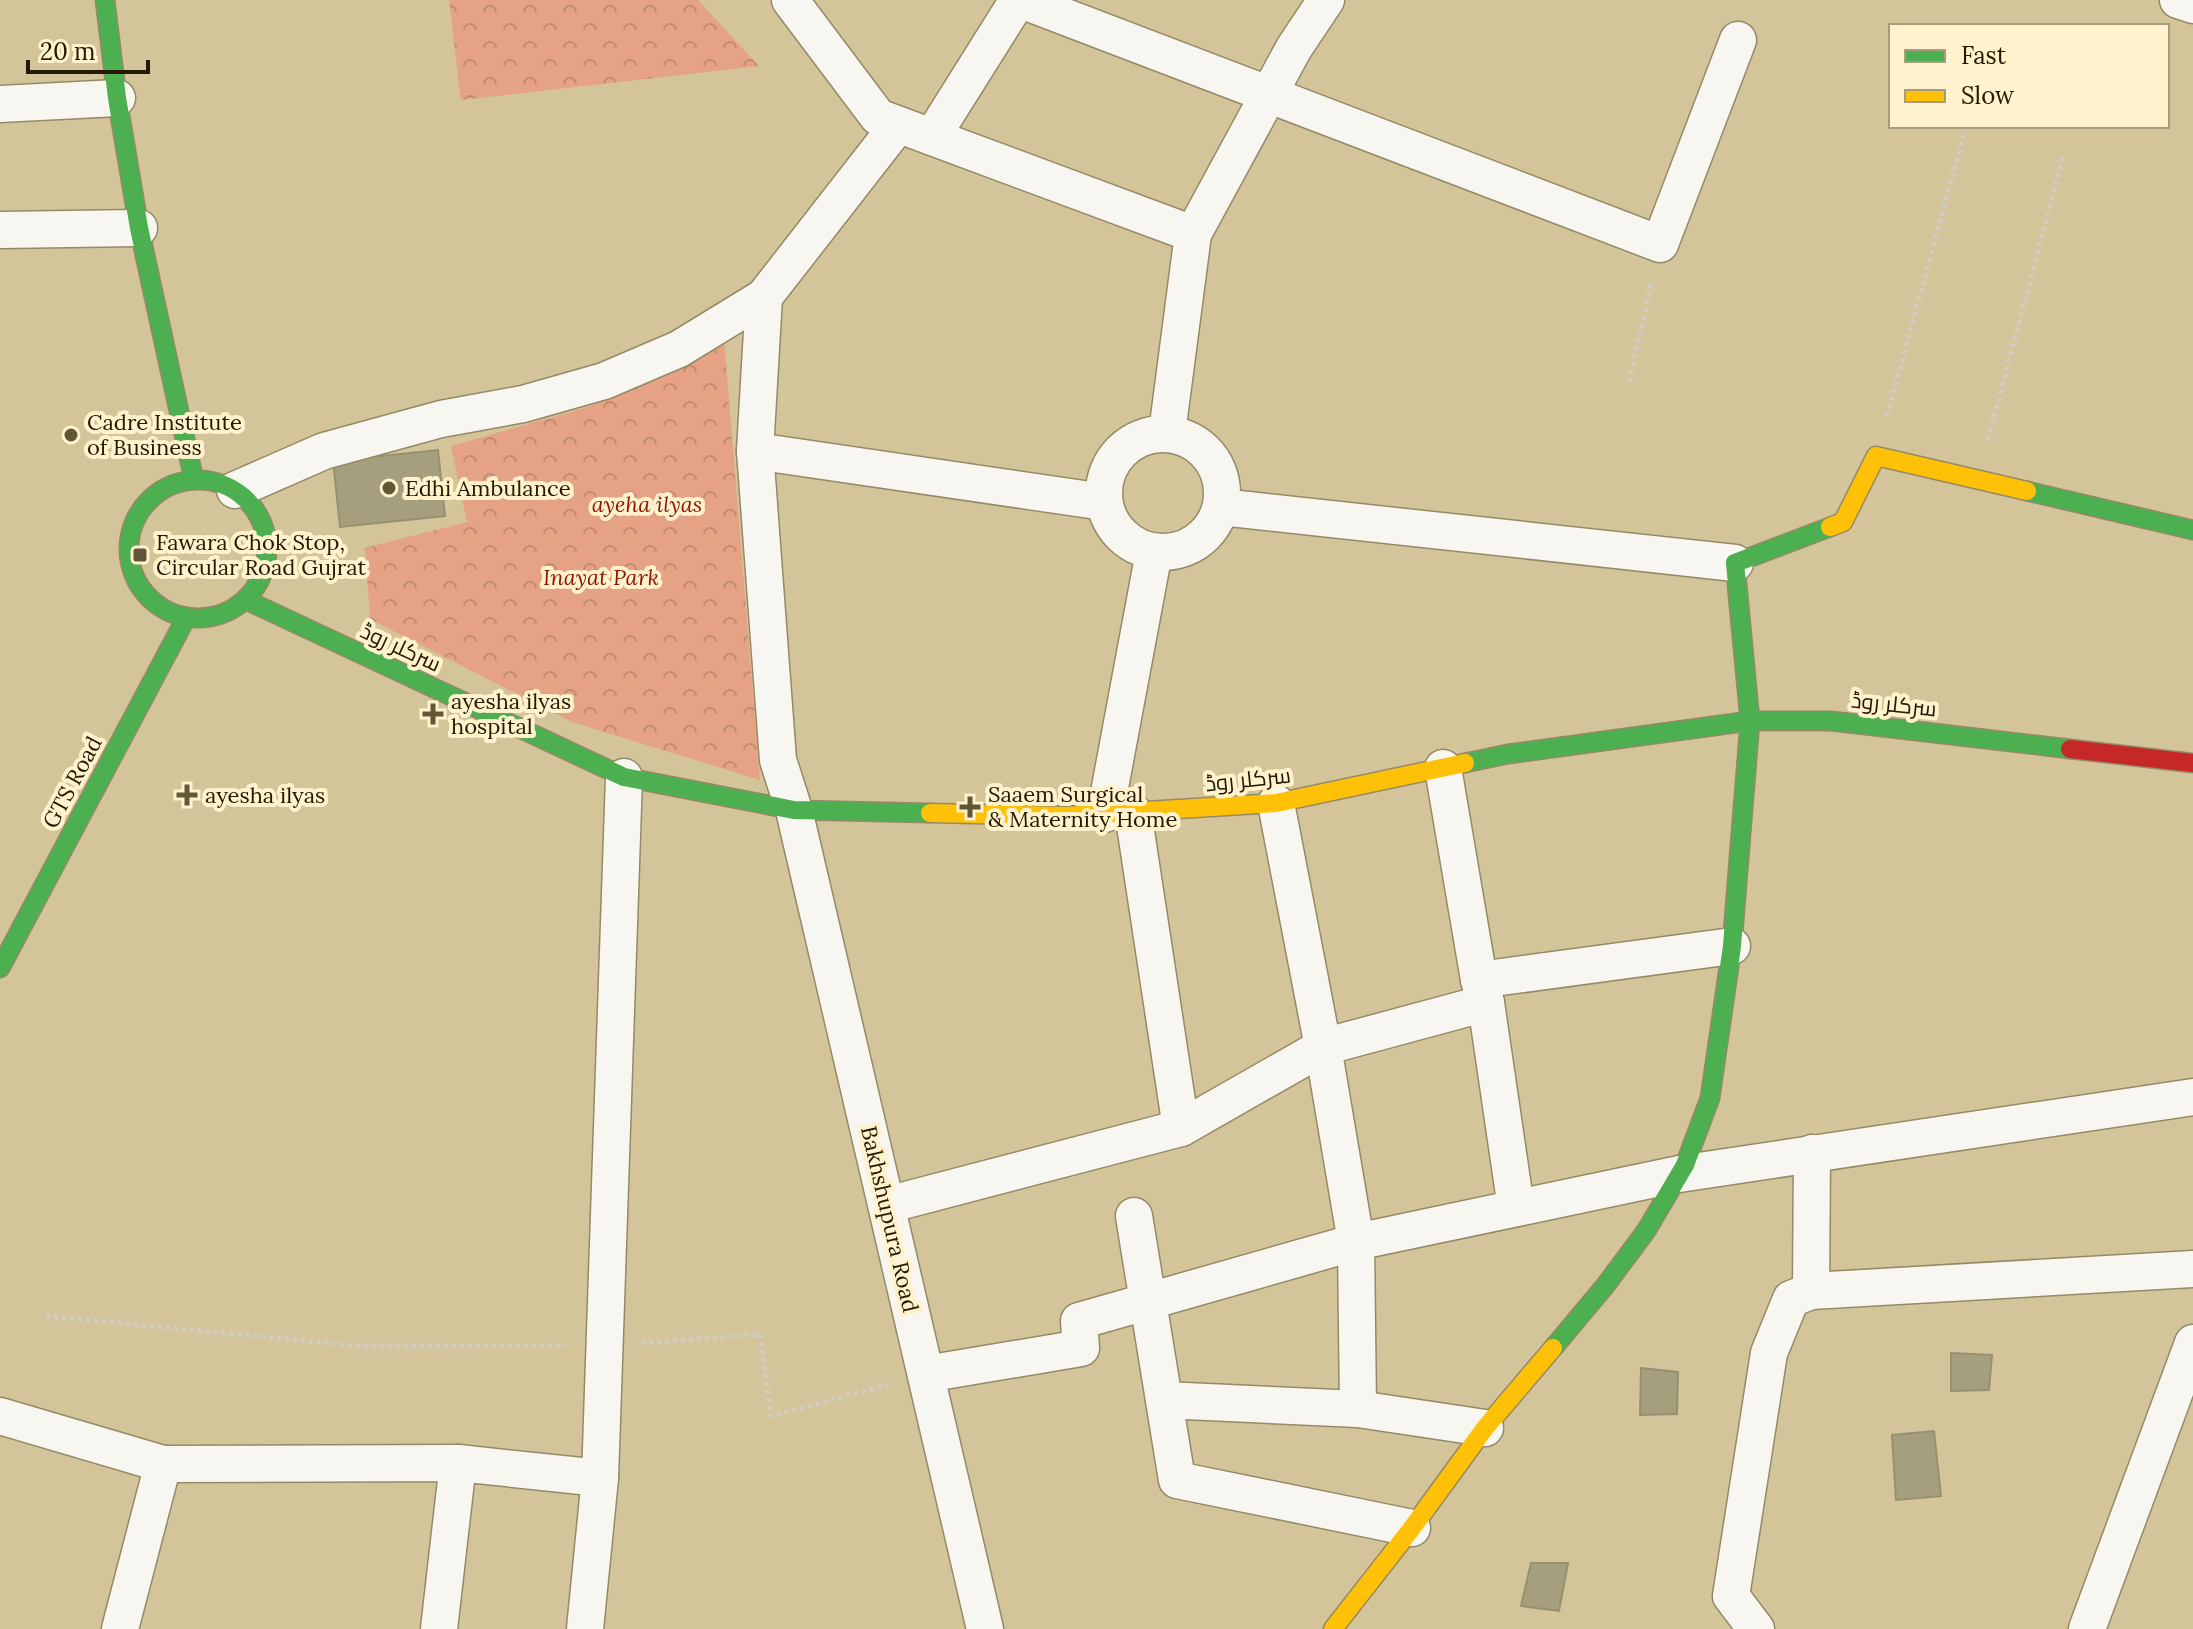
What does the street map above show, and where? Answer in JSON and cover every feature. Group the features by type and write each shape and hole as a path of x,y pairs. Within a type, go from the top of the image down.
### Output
{"street":[{"path":"105,0 117,98 139,228 194,480"},
{"path":"790,0 878,117 1193,234"},
{"path":"932,137 1019,0 1660,244 1738,40"},
{"path":"1167,433 1193,234 1294,48 1326,0"},
{"path":"2178,0 2193,5"},
{"path":"0,104 117,98"},
{"path":"235,490 324,451 441,419 523,404 604,381 679,349 764,297 898,125"},
{"path":"0,230 139,228"},
{"name":"Bakhshupura Road","path":"764,297 755,451 778,760 794,810 985,1629"},
{"path":"1167,433 1193,441 1209,455 1223,486 1221,507 1209,531 1193,545 1175,551 1154,552 1123,538 1110,521 1104,502 1104,481 1109,467 1128,445 1147,436 1167,433"},
{"path":"755,451 1104,502"},
{"path":"1221,507 1735,563 1843,522 1876,456 2193,530"},
{"path":"194,480 215,481 235,490 257,513 268,542 267,563 259,584 246,600 229,612 208,618 186,618 164,611 147,597 134,578 128,556 130,534 138,514 153,496 172,485 194,480"},
{"path":"1154,552 1119,813 1181,1128"},
{"path":"1333,1629 1485,1428 1605,1286 1646,1231 1679,1174 1710,1098 1732,946 1750,721 1735,563"},
{"name":"سرکلر روڈ","path":"246,600 624,777 794,810 1065,816 1276,803 1508,754 1750,721 1831,721 2193,763"},
{"name":"GTS Road","path":"0,968 186,618"},
{"path":"1443,768 1516,1208"},
{"path":"585,1629 600,1478 624,777"},
{"path":"1276,803 1323,1047 1356,1242 1358,1409"},
{"path":"887,1205 1181,1128 1323,1047 1482,992 1732,946"},
{"path":"926,1374 1081,1348 1079,1321 1356,1242 1679,1174 2193,1097"},
{"path":"1811,1291 1812,1153"},
{"path":"1134,1216 1177,1480 1412,1528"},
{"path":"1756,1629 1731,1596 1769,1353 1791,1299 1811,1291 2193,1269"},
{"path":"2087,1629 2193,1343"},
{"path":"1164,1400 1358,1409 1485,1428"},
{"path":"0,1416 163,1464 458,1463 600,1478"},
{"path":"439,1629 458,1463"},
{"path":"120,1629 163,1464"}],"path":[{"path":"1876,456 1965,128"},
{"path":"1978,480 2063,156"},
{"path":"1629,382 1660,244"},
{"path":"46,1316 369,1347 604,1345 760,1334 771,1416 926,1374"}],"green space":[{"path":"449,0 698,0 759,66 461,100"},
{"name":"Inayat Park","path":"724,338 760,780 572,722 370,619 365,548 467,522 451,446 591,406"}],"building":[{"name":"Edhi Ambulance","path":"438,450 445,516 340,527 333,461"},
{"path":"1951,1353 1992,1355 1989,1390 1951,1391"},
{"path":"1641,1368 1678,1372 1677,1414 1640,1415"},
{"path":"1934,1431 1941,1496 1896,1500 1892,1435"},
{"path":"1531,1563 1568,1563 1559,1611 1521,1606"}],"traffic: fast":[{"path":"105,0 117,98 139,228 194,480"},
{"path":"198,480 225,485 247,500 262,522 267,549 262,576 247,598 225,613 198,618 171,613 149,598 134,576 129,549 134,522 149,500 171,485 198,480"},
{"path":"2027,491 2193,530"},
{"path":"1553,1348 1646,1231 1685,1165 1710,1098 1732,946 1750,721 1735,563 1830,527"},
{"path":"246,600 624,777 794,810 930,813"},
{"path":"0,968 186,618"},
{"path":"1465,763 1508,754 1750,721 1831,721 2070,749"}],"traffic: slow":[{"path":"1830,527 1843,522 1876,456 2027,491"},
{"path":"930,813 1065,816 1276,803 1465,763"},
{"path":"1333,1629 1485,1428 1553,1348"}],"traffic: jam":[{"path":"2070,749 2193,763"}],"place":[{"name":"Cadre Institute of Business","path":"71,435"},
{"name":"Edhi Ambulance","path":"389,488"},
{"name":"Fawara Chok Stop, Circular Road Gujrat","path":"140,555"},
{"name":"ayesha ilyas hospital","path":"433,714"},
{"name":"ayesha ilyas","path":"187,795"},
{"name":"Saaem Surgical & Maternity Home","path":"970,807"}],"park label":[{"name":"ayeha ilyas","path":"647,504"}]}
